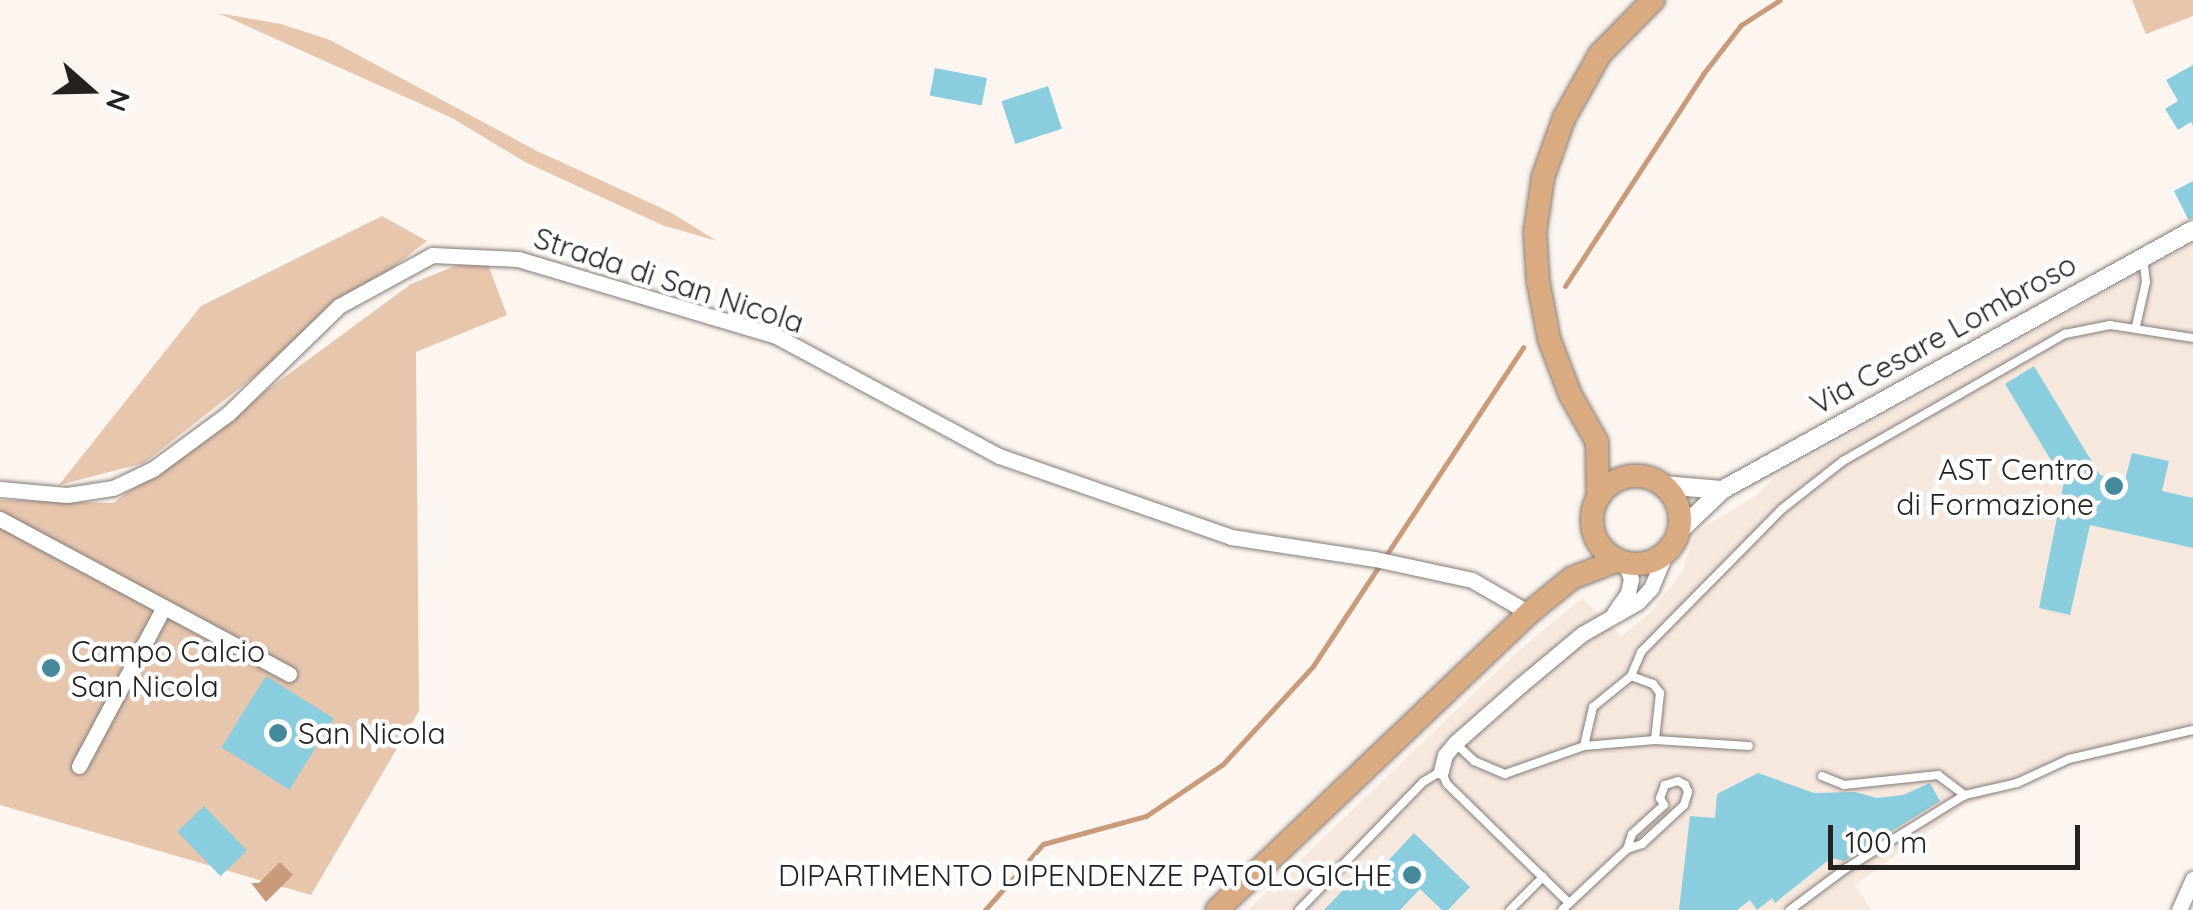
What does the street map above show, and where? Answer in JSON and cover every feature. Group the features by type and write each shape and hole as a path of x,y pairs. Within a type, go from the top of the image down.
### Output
{"main road":[{"path":"1216,910 1529,613 1572,578 1622,562 1648,562 1672,542 1676,502 1597,442 1570,394 1549,338 1538,281 1535,232 1543,177 1564,118 1600,54 1653,0"},
{"path":"1572,578 1593,529 1598,498 1597,442"},
{"path":"1598,498 1622,478 1653,481"},
{"path":"1593,529 1602,548 1622,562"}],"street":[{"name":"Via Cesare Lombroso","path":"1441,771 1445,755 1455,742 1554,656 1638,602 1650,588 1672,542 1722,490 2193,230"},
{"name":"Strada di San Nicola","path":"0,490 67,496 113,488 154,470 229,413 339,306 432,254 518,259 776,336 998,456 1231,537 1375,559 1472,580 1529,613"},
{"path":"1653,481 1722,490"},
{"path":"0,519 288,674"},
{"path":"1612,616 1628,593 1631,579 1622,562"},
{"path":"79,766 164,608"},
{"path":"2179,910 2193,879"}],"lane":[{"path":"2136,326 2146,282 2144,258"},
{"path":"1584,746 1593,708 1631,676 1641,652 1782,508 1843,461 2065,334 2092,327 2136,326 2193,338"},
{"path":"1631,676 1653,684 1660,694 1654,740"},
{"path":"1790,910 1844,869 1965,795 2017,783 2069,759 2193,730"},
{"path":"1455,742 1474,761 1504,774 1584,746 1654,740 1750,746"},
{"path":"1299,910 1423,782 1441,771 1447,784 1543,877 1566,906 1627,849 1642,844 1684,805 1688,799 1685,785 1678,781 1664,784 1660,791 1664,805 1632,834 1627,849"},
{"path":"1822,776 1844,785 1938,775 1965,795"},
{"path":"1510,910 1543,877"}],"shaded area":[{"path":"2132,0 2193,0 2193,16 2146,34"},
{"path":"218,13 281,24 330,40 535,150 670,212 717,241 662,225 525,162 452,118"},
{"path":"382,216 427,241 144,463 59,485 201,306"},
{"path":"2193,243 2193,738 2070,765 1964,806 1855,885 1871,910 1248,910 1516,653 1582,598 1621,636 1649,614 1682,572 1696,532 1757,495 1777,475"},
{"path":"484,254 507,315 416,352 419,711 311,895 0,805 0,500 113,503 411,284"},
{"path":"280,862 293,875 266,902 251,883 259,883"}],"building":[{"path":"2193,65 2193,126 2191,122 2178,130 2165,109 2178,101 2166,80"},
{"path":"935,68 987,78 982,106 930,95"},
{"path":"1048,86 1062,129 1015,144 1001,101"},
{"path":"2193,181 2193,218 2188,219 2174,191"},
{"name":"AST Centro di Formazione","path":"2034,366 2100,475 2125,480 2132,453 2169,461 2162,491 2193,498 2193,548 2090,525 2070,615 2039,608 2064,482 2005,384"},
{"name":"San Nicola","path":"266,676 334,718 289,790 221,747"},
{"path":"1758,773 1814,793 1855,792 1877,798 1903,795 1930,783 1940,801 1844,861 1831,858 1775,903 1772,898 1757,910 1750,900 1737,910 1679,910 1690,816 1715,818 1717,794"},
{"path":"204,806 247,851 220,876 177,832"},
{"name":"DIPARTIMENTO DIPENDENZE PATOLOGICHE","path":"1414,833 1470,887 1448,910 1442,910 1420,889 1400,910 1324,910 1346,887 1351,892 1381,860 1385,864"}],"waterway":[{"path":"1565,286 1703,74 1741,25 1780,0"},
{"path":"985,910 1043,844 1146,816 1223,764 1313,666 1523,347"}],"place":[{"name":"AST Centro di Formazione","path":"2114,486"},
{"name":"Campo Calcio San Nicola","path":"51,668"},
{"name":"San Nicola","path":"278,733"},
{"name":"DIPARTIMENTO DIPENDENZE PATOLOGICHE","path":"1412,875"}]}
